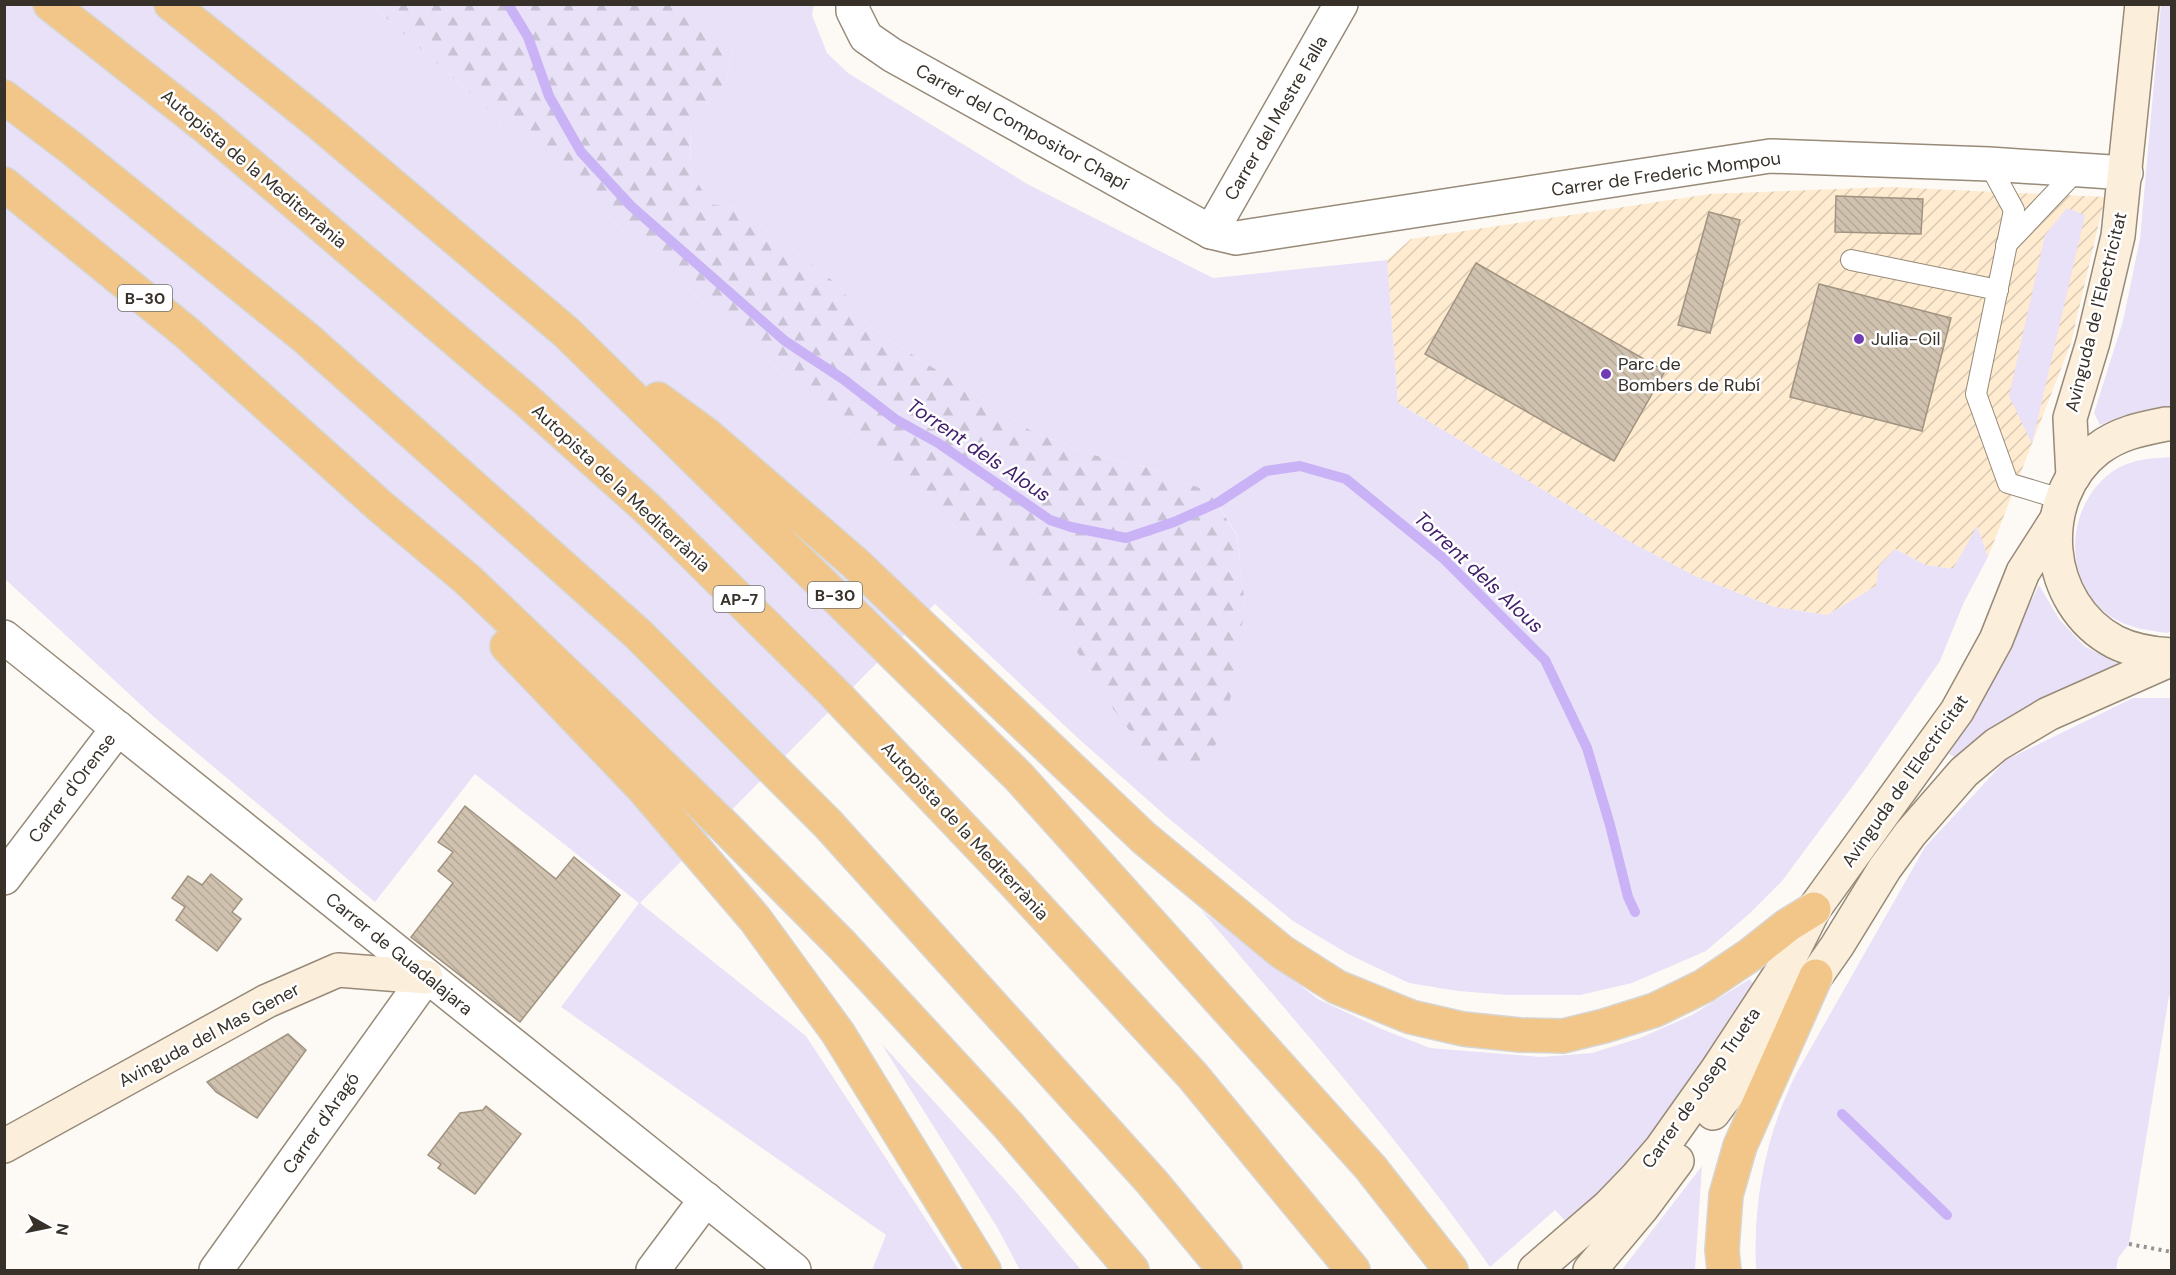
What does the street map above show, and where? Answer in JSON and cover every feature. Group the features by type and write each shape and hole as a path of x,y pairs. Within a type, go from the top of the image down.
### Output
{"highway":[{"name":"Autopista de la Mediterrània","path":"50,4 206,127 524,398 649,510 834,693 1020,889 1192,1075 1353,1270"},
{"name":"B-30","path":"171,4 320,124 566,332 1019,777 1370,1167 1443,1260"},
{"path":"4,97 70,147 306,338 638,634 828,824 1151,1181 1226,1270"},
{"name":"B-30","path":"4,184 187,333 468,580 762,863 841,944 1008,1125 1132,1270"},
{"path":"566,332 706,434 855,563 1144,838 1282,952 1337,987 1411,1017 1463,1029 1520,1035 1563,1036 1655,1010 1704,986 1750,955 1788,925 1814,909"},
{"path":"334,464 642,787 755,919 838,1033 984,1270"},
{"path":"1724,1270 1722,1250 1726,1195 1740,1146 1816,976"}],"street":[{"name":"Carrer del Compositor Chapí","path":"853,4 866,37 892,54 1211,232"},
{"name":"Carrer del Mestre Falla","path":"1211,232 1341,4"},
{"name":"Avinguda de l'Electricitat","path":"1814,909 1957,711 1996,640 2023,572 2063,499 2070,418 2093,342 2118,236 2142,4"},
{"name":"Carrer de Frederic Mompou","path":"1211,232 1236,238 1770,156 1989,164 2126,173"},
{"path":"2172,424 2166,423 2130,431 2098,449 2063,499 2056,557 2066,590 2086,619 2119,644 2145,653 2172,657"},
{"name":"Carrer de Guadalajara","path":"4,637 794,1270"},
{"name":"Avinguda de l'Electricitat","path":"1816,976 1885,868 1910,834 1964,772 1996,745 2048,714 2172,657"},
{"name":"Carrer d'Orense","path":"4,878 117,728"},
{"name":"Carrer de Josep Trueta","path":"1535,1270 1608,1207 1661,1149 1717,1070 1786,965 1814,909"},
{"name":"Avinguda del Mas Gener","path":"4,1146 267,1001 338,970 426,977"},
{"name":"Carrer de Josep Trueta","path":"1590,1270 1642,1208 1816,976"},
{"name":"Carrer d'Aragó","path":"216,1270 426,977"},
{"path":"653,1270 706,1199"}],"lane":[{"path":"1989,164 2014,210 1976,394 2008,483 2063,499"},
{"path":"2006,245 2077,170"},
{"path":"1851,260 1998,290"}],"path":[{"path":"2129,1245 2172,1252"}],"shaded area":[{"path":"1889,187 2105,197 2071,343 1988,557 1977,527 1953,569 1926,565 1895,549 1880,566 1876,586 1827,615 1774,607 1695,576 1627,540 1398,403 1387,260 1411,239 1710,194"}],"green space":[{"path":"4,5 372,5 911,489 1048,606 1111,706 1245,606 1237,535 1210,492 1146,467 1085,453 1028,429 870,327 838,285 739,208 711,204 690,171 691,122 727,81 732,48 688,5 814,5 812,15 827,53 848,73 1029,185 1213,278 1387,260 1398,403 1627,540 1695,576 1774,607 1827,615 1876,586 1879,566 1895,549 1926,565 1953,569 1977,526 1988,557 1964,602 1940,661 1866,768 1782,881 1749,914 1706,951 1632,983 1580,995 1509,995 1458,991 1409,983 1350,955 1293,921 1167,817 1080,740 935,604 640,903 806,1036 959,1270 872,1270 886,1235 561,1007 639,903 475,774 375,902 154,717 5,579"},
{"path":"372,5 688,5 732,48 727,81 691,122 690,171 711,204 739,208 838,285 870,327 1028,429 1085,453 1146,467 1210,492 1237,536 1245,606 1228,713 1210,758 1194,768 1151,759 1111,706 1048,606 911,489"},
{"path":"2161,5 2171,5 2171,410 2135,413 2100,425 2094,413 2123,321 2140,239"},
{"path":"2067,208 2085,215 2032,444 2009,396 2045,235"},
{"path":"2171,457 2172,631 2167,633 2123,623 2110,616 2094,601 2082,582 2076,562 2075,540 2079,519 2088,499 2101,482 2118,468 2131,463"},
{"path":"2039,585 2059,619 2084,646 2118,664 2015,714 1957,758 1949,754 1988,690"},
{"path":"2133,698 2171,698 2172,996 2169,996 2129,1244 2118,1258 2116,1270 1756,1270 1757,1219 1763,1170 1785,1098 1796,1074 1925,847 2006,760"},
{"path":"1201,910 1318,999 1384,1030 1430,1048 1541,1057 1592,1053 1640,1038 1692,1015 1750,979 1756,989 1724,1043 1617,1178 1569,1225 1555,1210 1490,1267 1386,1130"},
{"path":"881,1043 1017,1193 1081,1270 1020,1270 997,1227"},
{"path":"1702,1166 1695,1270 1622,1270 1627,1263"}],"building":[{"path":"1836,196 1923,199 1921,234 1835,232"},
{"path":"1709,212 1740,220 1710,333 1678,325"},
{"path":"1476,263 1665,371 1614,461 1425,354"},
{"path":"1819,284 1951,318 1922,431 1790,397"},
{"path":"465,806 556,879 574,857 620,895 520,1022 411,937 453,883 438,871 453,852 438,842"},
{"path":"211,874 242,899 232,912 241,919 217,951 176,920 185,907 172,898 188,876 202,885"},
{"path":"288,1034 306,1050 257,1118 216,1092 207,1082"},
{"path":"486,1106 521,1134 475,1194 438,1168 441,1164 428,1155 460,1113 483,1110"}],"waterway":[{"name":"Torrent dels Alous","path":"508,4 528,37 549,96 581,152 631,206 785,341 843,379 895,419 938,443 1050,520 1071,527 1126,538 1174,522 1219,502 1266,471 1300,466 1346,479 1443,558 1545,660 1587,748 1628,897 1635,912"},
{"name":"Torrent dels Alous","path":"1842,1114 1947,1215"}],"place":[{"name":"Julia-Oil","path":"1859,339"},
{"name":"Parc de Bombers de Rubí","path":"1606,374"}]}
